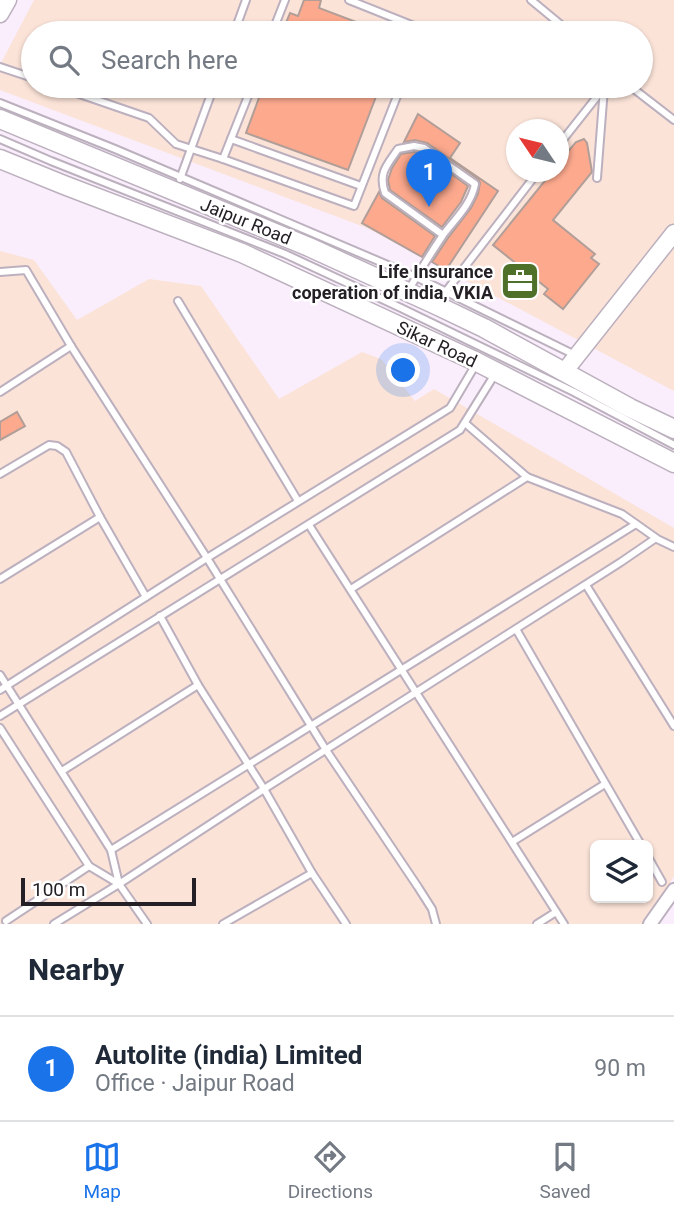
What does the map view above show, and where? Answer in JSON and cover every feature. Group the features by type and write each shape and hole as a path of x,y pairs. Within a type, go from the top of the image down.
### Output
{"main road":[{"name":"Jaipur Road","path":"0,119 177,185 309,247 441,298 484,328 630,408 674,429"},
{"name":"Sikar Road","path":"0,159 242,253 477,362 674,463"}],"street":[{"path":"0,14 8,0"},
{"path":"564,372 674,233"},
{"path":"650,924 674,890"}],"lane":[{"path":"239,21 247,0"},
{"path":"277,21 285,0"},
{"path":"349,0 402,21"},
{"path":"531,0 556,21"},
{"path":"0,66 21,74"},
{"path":"91,98 149,118 176,144 354,206 396,98"},
{"path":"0,103 177,185 209,98"},
{"path":"223,159 246,98"},
{"path":"569,132 595,98"},
{"path":"597,178 603,98"},
{"path":"646,98 674,120"},
{"path":"0,139 285,254 574,392 674,445"},
{"path":"231,139 361,186"},
{"path":"412,285 443,234 467,204 475,184 424,148 414,146 398,149 383,171 381,183 385,193 443,234"},
{"path":"530,182 441,298 577,356"},
{"path":"0,272 26,270 310,726 432,909 436,924"},
{"path":"178,301 298,501"},
{"path":"0,392 71,346"},
{"path":"3,688 450,408 477,362"},
{"path":"0,716 460,430 496,373"},
{"path":"465,423 527,477 622,514 655,538 674,547"},
{"path":"0,474 49,445 57,446 66,452 146,597"},
{"path":"351,589 527,477"},
{"path":"0,579 100,517"},
{"path":"111,850 636,524"},
{"path":"309,525 564,924"},
{"path":"54,924 655,538"},
{"path":"586,584 674,726"},
{"path":"160,616 198,685 346,924"},
{"path":"516,629 638,840"},
{"path":"0,675 3,688 18,705 111,850 119,884 147,924"},
{"path":"62,771 198,685"},
{"path":"0,728 89,866 119,884"},
{"path":"512,842 605,785"},
{"path":"6,921 89,866"},
{"path":"653,866 662,882"},
{"path":"223,924 312,873"},
{"path":"537,924 556,912"}],"shaded area":[{"path":"34,0 674,0 674,391 367,228 21,98 653,98 653,21 23,21"},
{"path":"21,25 21,98 0,90 0,65"},
{"path":"0,251 34,260 77,320 149,279 201,286 279,399 362,352 381,359 415,401 434,389 674,528 674,876 646,924 0,924"}],"building":[{"path":"304,0 321,0 319,8 353,21 287,21 290,13 298,16"},
{"path":"259,98 375,98 348,170 246,133"},
{"path":"418,114 460,143 450,158 498,191 446,270 432,262 471,208 480,183 427,143 415,140 404,142"},
{"path":"584,139 587,143 592,172 553,220 595,254 591,258 599,264 563,309 544,294 548,289 493,245 544,182 569,182 569,150 576,142"},
{"path":"422,153 468,186 461,202 442,227 390,190 388,180 392,168 401,154"},
{"path":"379,192 382,198 435,236 422,257 362,223"},
{"path":"17,412 25,426 0,440 0,422"}],"place":[{"name":"Autolite (india) Limited","path":"429,207"},
{"name":"Life Insurance coperation of india, VKIA","path":"520,281"}]}
